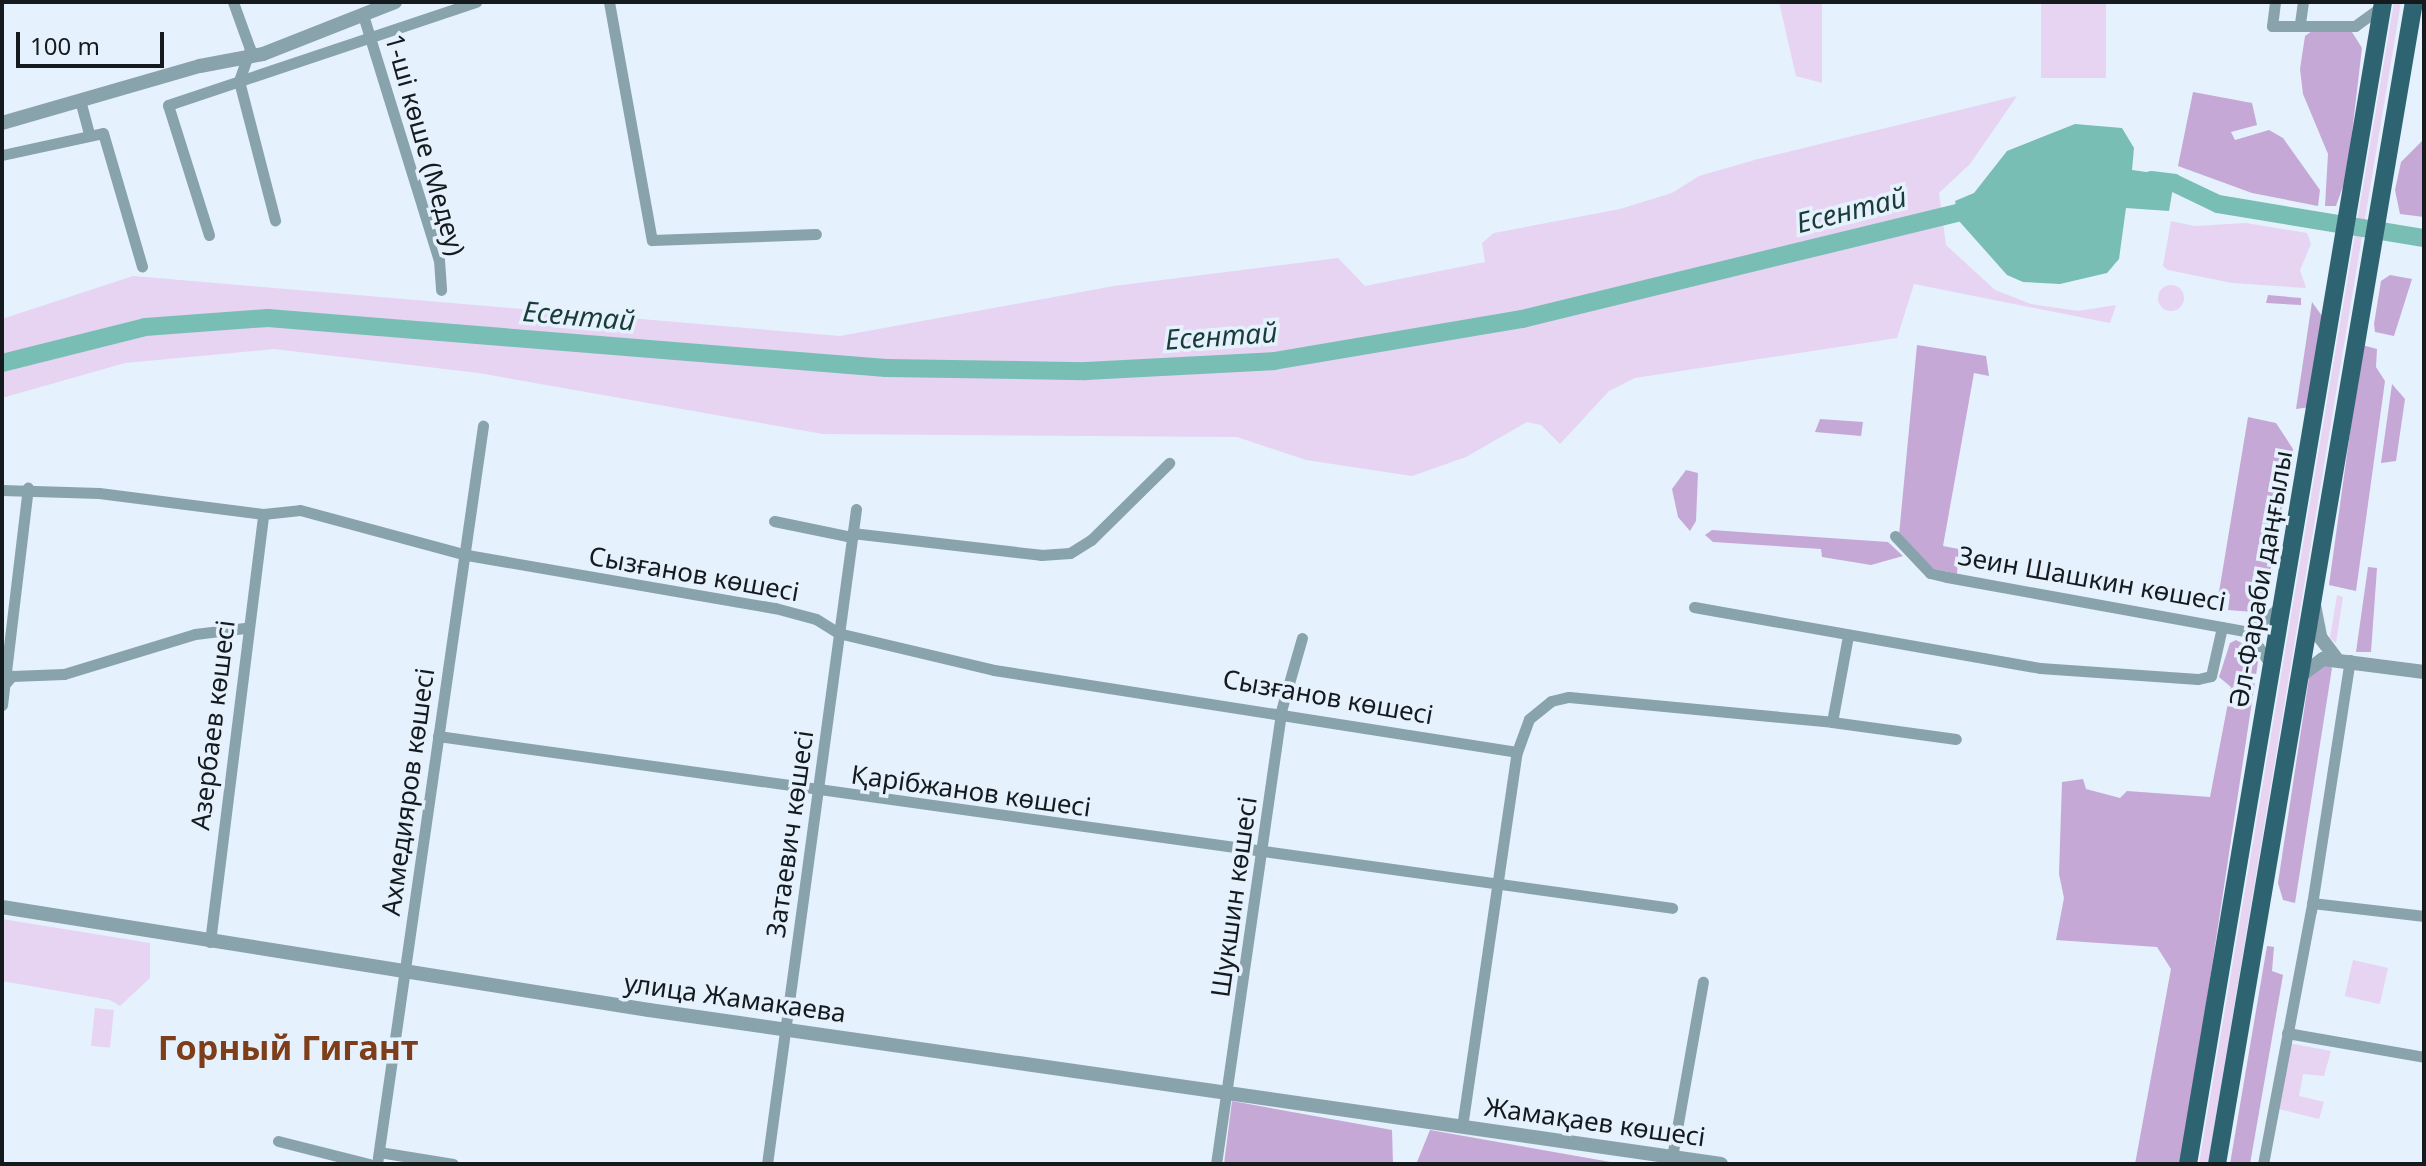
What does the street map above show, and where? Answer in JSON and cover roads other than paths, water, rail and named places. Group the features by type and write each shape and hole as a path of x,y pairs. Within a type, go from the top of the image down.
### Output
{"main road":[{"name":"Әл-Фараби даңғылы","path":"2217,1164 2367,262 2414,2"},
{"name":"Әл-Фараби даңғылы","path":"2188,1164 2343,258 2383,3"}],"street":[{"path":"233,2 249,40 239,81 275,220"},
{"path":"2,123 247,57 395,2"},
{"path":"209,235 168,105 476,2"},
{"path":"609,2 652,240 816,234"},
{"path":"2275,2 2272,26 2300,23 2355,26 2383,3"},
{"path":"2300,23 2303,2"},
{"name":"1-ші көше (Медеу)","path":"363,15 439,260 441,290"},
{"path":"2355,26 2376,48"},
{"path":"80,100 89,133"},
{"path":"2,155 89,133 105,136 142,266"},
{"name":"Ахмедияров көшесі","path":"378,1158 467,555 483,426"},
{"path":"774,521 852,535 1026,553 1070,553 1091,540 1169,463"},
{"path":"2,705 28,488"},
{"name":"Сызғанов көшесі","path":"2,490 28,488 263,514 300,510 467,555 775,608 816,619 838,633 994,670 1281,711 1517,752"},
{"name":"Затаевич көшесі","path":"767,1164 783,1029 821,792 838,633 856,509"},
{"name":"Азербаев көшесі","path":"210,942 245,628 263,514"},
{"name":"Зеин Шашкин көшесі","path":"1895,536 1930,573 2249,632"},
{"path":"2312,598 2320,637 2343,659"},
{"path":"2271,668 2249,632 2267,622 2283,600"},
{"path":"1694,607 2040,668 2198,679 2211,676 2222,627"},
{"path":"3,686 12,676 64,674 195,634 245,628"},
{"path":"1832,722 1848,636"},
{"name":"Шукшин көшесі","path":"1216,1164 1263,855 1281,711 1302,638"},
{"path":"2263,1164 2312,903 2343,659"},
{"path":"2299,677 2317,661 2343,659 2424,672"},
{"path":"1462,1127 1517,752 1529,719 1551,701 1569,697 1832,722 1956,739"},
{"name":"Қарібжанов көшесі","path":"438,736 1263,855 1499,883 1672,908"},
{"path":"2312,903 2424,916"},
{"name":"улица Жамакаева","path":"2,907 404,972 1462,1127"},
{"path":"1672,1160 1703,982"},
{"path":"2287,1033 2424,1057"},
{"name":"Жамақаев көшесі","path":"1462,1127 1672,1160 1721,1164"},
{"path":"278,1141 369,1164"},
{"path":"378,1158 453,1164"}],"waterway":[{"name":"Есентай","path":"2151,180 2174,183 2218,204 2424,238"},
{"name":"Есентай","path":"2,363 145,327 268,318 886,368 1086,371 1274,361 1522,319 1980,207"}],"district":[{"name":"Горный Гигант","path":"288,1048"}]}
